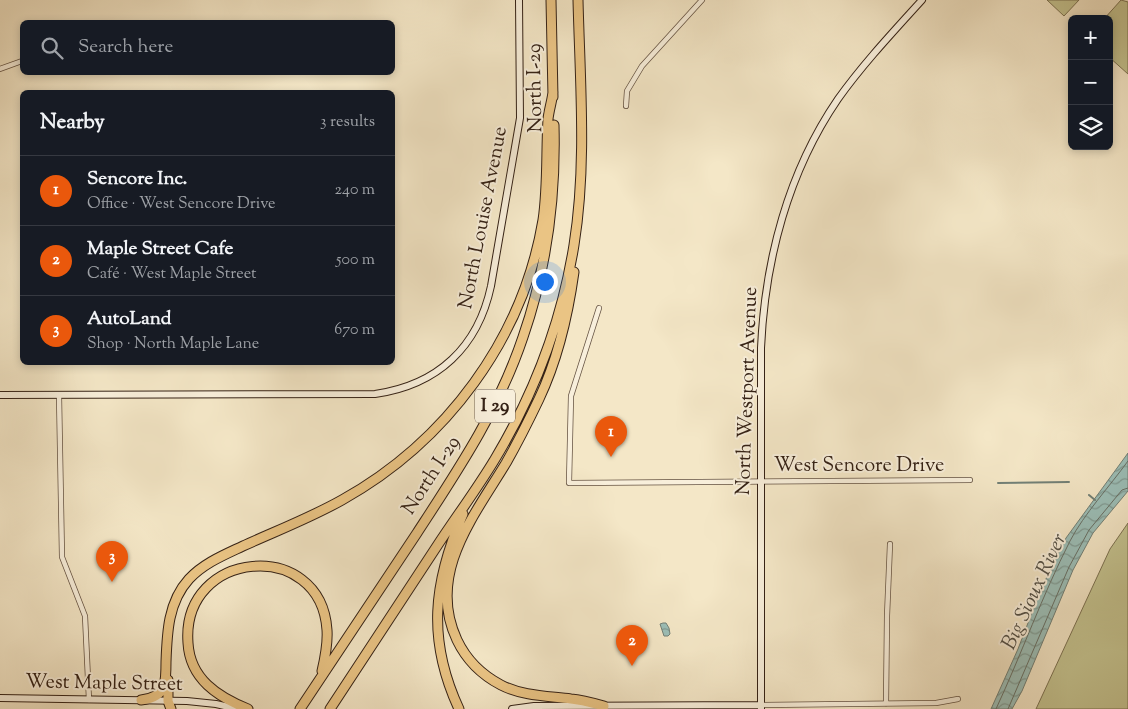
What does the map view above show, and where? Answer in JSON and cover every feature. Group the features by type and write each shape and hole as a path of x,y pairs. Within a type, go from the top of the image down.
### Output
{"highway":[{"name":"North I-29","path":"300,709 460,467 487,422 516,358 544,263 550,224 555,165 551,0"},
{"name":"I 29","path":"330,709 486,474 517,418 540,366 562,298 574,243 582,167 578,0"},
{"path":"141,700 154,697 163,687 170,616 175,600 190,578 225,554 334,505 378,477 404,458 433,431 477,380 498,346 516,310 532,265 545,201 548,118 553,92"},
{"path":"574,243 576,255 559,346 546,382 519,438 462,536 451,568 447,596 455,636 465,655 492,680 513,690 585,705 604,706"},
{"path":"459,709 450,688 441,655 438,630 439,592 443,568 452,541 463,514 486,474"},
{"path":"248,709 222,697 208,686 196,672 188,646 187,636 190,617 198,600 217,579 234,570 253,565 282,569 311,588 322,608 327,629 327,643 320,678"},
{"path":"168,635 169,705"}],"street":[{"name":"North Louise Avenue","path":"0,395 357,394 388,392 424,379 452,359 470,339 485,309 492,286 520,118 519,0"},
{"path":"626,106 627,91 642,66 702,0"},
{"name":"North Westport Avenue","path":"761,707 763,317 770,264 784,211 806,156 837,101 877,50 922,0"},
{"path":"0,69 20,62"},
{"name":"West Sencore Drive","path":"599,308 571,396 569,483 970,480"},
{"path":"59,395 62,557 85,616 90,700"},
{"path":"886,704 890,544"},
{"name":"West Maple Street","path":"0,698 141,700 169,705 206,703 237,709"},
{"path":"604,706 761,707 942,703 958,699"},
{"path":"512,709 528,706 585,705"}],"shaded area":[{"path":"1047,0 1079,0 1064,16"},
{"path":"1121,0 1128,2 1128,74 1113,61 1113,15 1108,15"},
{"path":"1128,523 1128,709 1036,709 1110,549"}],"water":[{"path":"1128,453 1128,491 1093,533 1073,570 1022,691 1012,709 991,709 1018,649 1041,589 1066,538"},
{"path":"666,623 669,628 670,634 668,636 664,636 660,624"}],"waterway":[{"path":"998,483 1069,482"},
{"path":"1089,495 1095,500"}],"place":[{"name":"Sencore Inc.","path":"611,457"},
{"name":"AutoLand","path":"112,582"},
{"name":"Maple Street Cafe","path":"632,666"}],"water label":[{"name":"Big Sioux River","path":"1035,592"}]}
